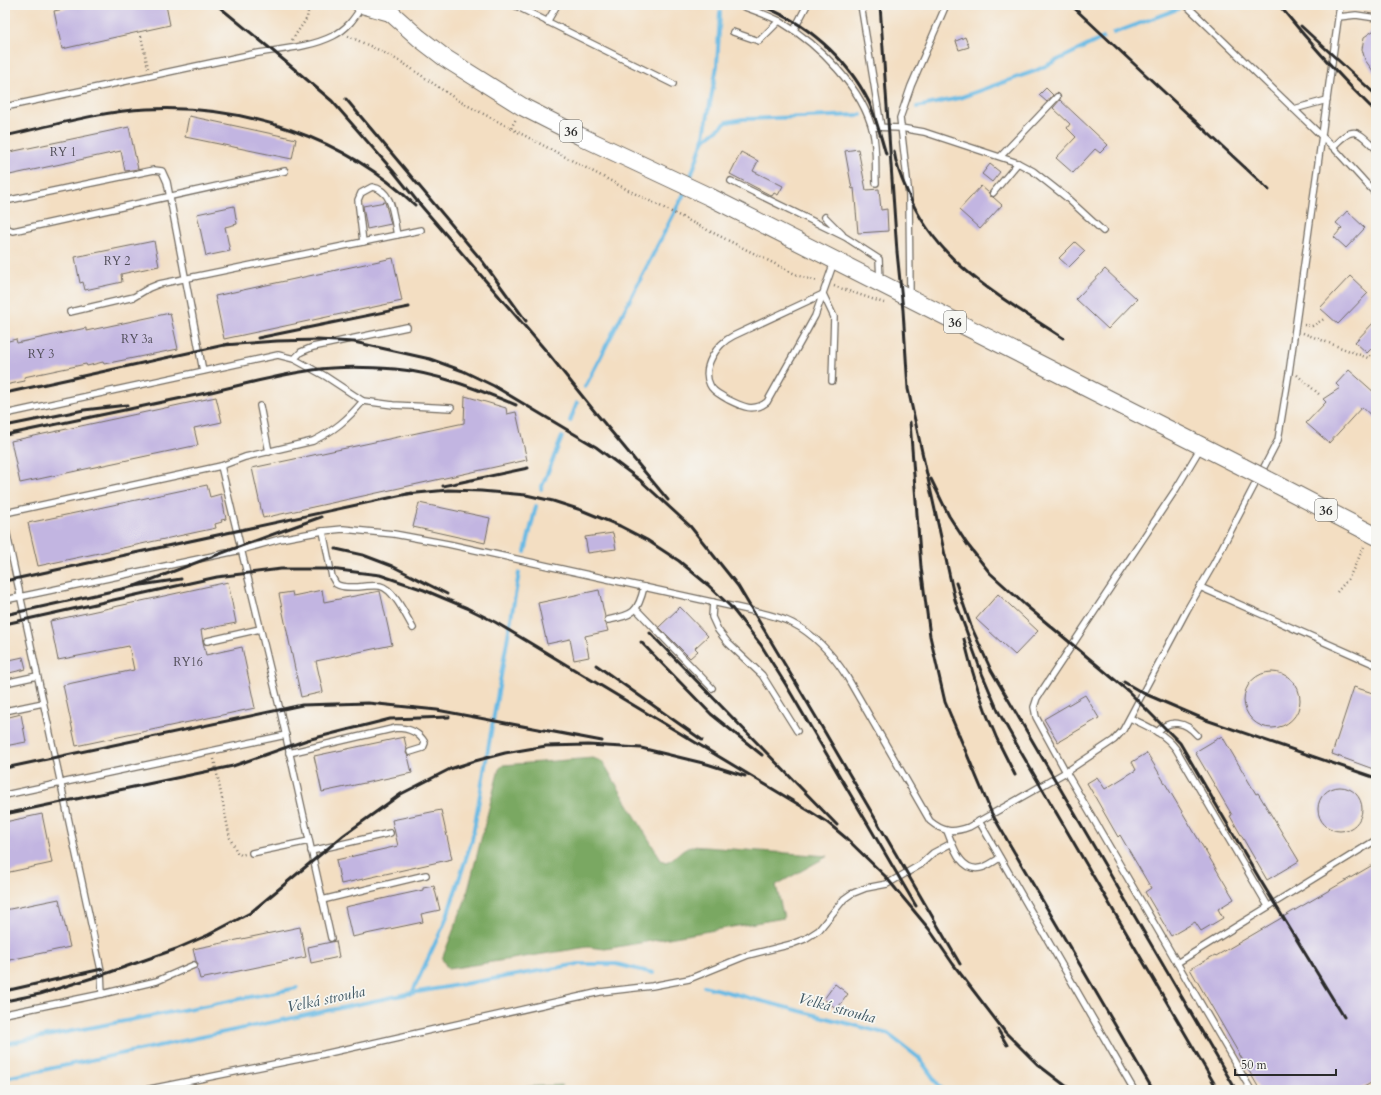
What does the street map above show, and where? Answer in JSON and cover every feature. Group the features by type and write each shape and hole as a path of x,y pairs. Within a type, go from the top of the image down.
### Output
{"main road":[{"name":"36","path":"386,8 419,38 445,58 523,107 580,136 710,197 1243,467 1373,535"}],"street":[{"path":"361,5 386,8"}],"lane":[{"path":"5,107 315,42 333,36 350,24 361,5"},
{"path":"514,5 673,84"},
{"path":"548,22 557,5"},
{"path":"739,5 779,21 794,30 812,44 840,72 862,104 872,127 876,183"},
{"path":"794,30 807,5"},
{"path":"861,5 881,127"},
{"path":"910,299 909,196 900,118 903,107 946,5"},
{"path":"1186,5 1333,147 1376,194"},
{"path":"5,600 241,550 280,539 323,531 344,530 394,534 448,544 713,602 783,619 802,629 820,643 839,664 930,821 941,830 956,831 963,829 1066,772 1114,740 1123,730 1213,565 1278,440 1289,373 1340,5"},
{"path":"1339,17 1356,15 1376,18"},
{"path":"732,32 759,41 779,21"},
{"path":"1000,156 1056,97"},
{"path":"1294,109 1326,100"},
{"path":"872,127 901,128 932,134 1018,163 1033,171 1066,197 1103,231"},
{"path":"1333,147 1346,134 1356,132 1376,149"},
{"path":"993,193 1018,163"},
{"path":"5,201 156,170 162,171 166,178 170,197 203,371"},
{"path":"5,225 8,229 14,230 284,171"},
{"path":"731,181 845,237 879,259 881,284"},
{"path":"363,242 358,200 361,193 372,187 381,190 388,198 397,235"},
{"path":"826,217 845,237"},
{"path":"70,312 128,298 154,286 421,230"},
{"path":"823,294 733,336 721,344 717,349 708,369 708,380 713,389 719,394 746,408 757,408 767,402 811,324 823,294 834,260"},
{"path":"823,294 834,317 832,381"},
{"path":"294,359 301,352 313,347 407,327"},
{"path":"5,414 278,355 294,359 325,376 363,402 394,406 451,408"},
{"path":"5,513 221,466 245,457 300,444 323,436 344,422 363,402"},
{"path":"260,406 269,452"},
{"path":"1201,446 1176,489 1035,703 1034,708 1036,717 1066,772 1251,1090"},
{"path":"221,466 286,735 308,841 331,938"},
{"path":"5,525 102,975 102,994"},
{"path":"323,531 332,577 336,584 343,587 381,586 395,597 413,628"},
{"path":"608,620 626,616 636,609 640,603 644,587"},
{"path":"1200,587 1376,665"},
{"path":"713,602 712,617 718,630 728,643 762,675 797,731"},
{"path":"636,609 712,688"},
{"path":"207,641 260,628"},
{"path":"5,683 37,676"},
{"path":"5,711 43,703"},
{"path":"1130,718 1157,732 1168,740 1176,749 1268,906"},
{"path":"1157,732 1164,726 1176,723 1186,725 1198,735"},
{"path":"289,753 396,728 411,730 424,740 425,743 423,748 410,752"},
{"path":"5,795 286,735"},
{"path":"979,821 1134,1090"},
{"path":"948,831 958,856 967,866 980,868 1000,858"},
{"path":"311,850 390,833"},
{"path":"1176,962 1376,840"},
{"path":"252,853 308,841"},
{"path":"145,1090 324,1054 594,993 652,986 689,979 748,955 792,944 805,939 819,930 844,899 851,894 866,888 881,886 891,882 920,865 934,853 952,843"},
{"path":"322,900 426,875"},
{"path":"5,1014 102,994 163,979 194,965"}],"path":[{"path":"288,48 293,37 307,18 309,5"},
{"path":"339,32 390,56 415,70 459,101 666,209 799,276 889,305"},
{"path":"141,36 150,76"},
{"path":"1296,323 1312,326 1324,319"},
{"path":"1295,330 1368,358 1376,350"},
{"path":"1289,373 1298,375 1320,395"},
{"path":"1338,592 1349,578 1373,535"},
{"path":"213,751 230,838 237,852 241,855 252,853"}],"green space":[{"path":"593,758 603,762 661,860 666,862 687,847 691,846 828,856 776,885 784,918 605,949 588,947 448,969 442,959 466,898 499,769 503,765"},
{"path":"562,1085 561,1090 453,1090"}],"building":[{"path":"83,5 166,5 170,25 62,49 54,11"},
{"path":"1376,29 1376,75 1365,60 1362,49 1364,37"},
{"path":"965,37 969,47 959,50 956,41"},
{"path":"1046,88 1053,95 1047,102 1039,95"},
{"path":"1060,100 1108,145 1100,153 1095,149 1073,173 1056,158 1076,137 1067,128 1070,124 1053,108"},
{"path":"189,116 296,139 292,159 185,137"},
{"path":"129,127 138,169 125,171 121,151 5,176 5,153"},
{"path":"858,149 866,190 879,189 881,210 887,209 888,231 858,233 854,188 852,189 845,151"},
{"path":"741,152 758,161 753,171 783,186 778,195 774,193 772,196 730,174"},
{"path":"990,164 1000,172 992,182 982,174"},
{"path":"981,186 989,193 990,196 1002,205 980,229 959,210"},
{"path":"385,202 391,224 367,229 363,206"},
{"path":"234,206 237,224 225,227 230,251 206,256 197,214"},
{"path":"1347,211 1365,228 1346,248 1334,237 1342,228 1336,223"},
{"path":"154,241 159,266 121,274 122,282 85,290 83,282 80,283 75,257"},
{"path":"1075,242 1085,251 1069,267 1059,258"},
{"path":"393,258 402,301 224,339 215,296"},
{"path":"1105,269 1137,299 1108,329 1076,299"},
{"path":"1350,276 1368,293 1338,324 1320,308"},
{"path":"170,313 178,349 104,364 103,362 87,366 86,364 24,377 25,381 5,385 5,342 16,339 17,343 86,328 86,331"},
{"path":"1376,320 1376,344 1367,353 1355,342"},
{"path":"1349,370 1376,394 1376,420 1362,407 1329,443 1306,423 1326,402 1323,399 1340,388 1336,384"},
{"path":"465,396 506,408 507,414 516,412 527,460 263,518 252,468 464,423"},
{"path":"216,397 222,422 194,428 198,445 20,483 11,441"},
{"path":"207,485 210,497 221,494 226,519 215,524 216,528 38,566 28,523"},
{"path":"419,503 490,518 485,543 413,527"},
{"path":"613,533 616,549 588,553 585,537"},
{"path":"228,582 236,623 201,630 203,642 206,655 242,647 255,708 76,746 63,685 134,670 129,646 58,660 50,621"},
{"path":"322,590 324,602 380,591 392,645 316,661 323,692 301,697 279,594 292,592 293,596"},
{"path":"599,590 605,617 604,620 608,631 585,636 589,657 574,660 570,639 547,644 538,603"},
{"path":"998,594 1038,631 1015,655 976,619"},
{"path":"680,607 708,636 695,648 698,651 690,658 659,627"},
{"path":"23,657 26,669 5,674 5,661"},
{"path":"1267,672 1277,672 1292,680 1298,689 1300,700 1298,711 1292,720 1277,728 1267,728 1256,723 1249,716 1244,705 1244,695 1249,684 1256,677"},
{"path":"1354,687 1376,694 1376,770 1332,754"},
{"path":"1085,695 1099,718 1058,742 1044,719"},
{"path":"21,714 26,742 5,746 5,718"},
{"path":"1222,736 1256,794 1258,793 1299,861 1267,880 1230,816 1232,815 1195,752"},
{"path":"404,737 407,750 406,753 412,773 322,792 314,756"},
{"path":"1147,753 1234,899 1218,909 1223,918 1201,931 1195,922 1171,936 1145,892 1151,888 1120,835 1118,837 1087,783 1097,777 1105,789 1136,770 1132,762"},
{"path":"1340,787 1352,791 1358,797 1362,809 1358,821 1352,827 1340,831 1328,827 1322,821 1318,809 1322,797 1328,791"},
{"path":"441,810 452,859 341,884 336,860 398,846 392,820"},
{"path":"42,814 52,863 5,873 5,822"},
{"path":"1376,863 1376,1080 1359,1090 1260,1090 1190,969 1215,955 1216,956"},
{"path":"434,886 440,910 421,914 423,922 352,937 345,907 423,890 423,888"},
{"path":"59,899 70,947 5,961 5,910"},
{"path":"300,927 306,957 200,979 197,968 198,964 193,949"},
{"path":"336,941 339,957 311,963 308,947"},
{"path":"835,984 848,994 837,1009 824,999"}],"waterway":[{"path":"1114,33 1178,9"},
{"path":"689,182 703,141 717,66 720,12"},
{"path":"917,107 959,98 1035,71 1103,38"},
{"path":"703,141 727,122 743,119 861,115"},
{"path":"585,387 686,190"},
{"path":"570,421 577,403"},
{"path":"541,489 562,437"},
{"path":"525,552 536,506"},
{"path":"412,993 445,922 472,840 519,573"},
{"name":"Velká strouha","path":"5,1078 412,993 579,964 616,964 653,973"},
{"name":"Velká strouha","path":"704,986 888,1034 919,1058 942,1090"},
{"path":"5,1044 297,988"}],"railway":[{"path":"217,5 332,101 547,352 668,500"},
{"path":"759,5 776,12 808,31 837,56 860,86 869,102 886,154"},
{"path":"880,5 908,389 955,600 981,671 998,711 1218,1090"},
{"path":"1071,5 1269,190"},
{"path":"1279,5 1326,60 1376,112"},
{"path":"1301,26 1376,95"},
{"path":"346,99 483,262 526,321"},
{"path":"5,136 76,120 130,110 184,109 220,112 292,130 325,144 357,161 387,181 415,205"},
{"path":"894,151 899,171 920,217 935,239 953,259 994,293 1063,338"},
{"path":"258,338 409,307"},
{"path":"224,345 318,340 354,342 430,359 463,371 494,386 596,447 641,481 690,526 738,586 960,964"},
{"path":"5,393 229,344"},
{"path":"5,435 206,393 260,380 313,370 333,368 385,368 426,374 472,388 516,405"},
{"path":"5,426 84,410 127,405"},
{"path":"910,422 921,567 930,636 945,702 992,814 1153,1090"},
{"path":"443,486 528,468"},
{"path":"931,479 949,516 967,544 990,573 1024,604 1128,691 1180,743 1262,883 1344,1017"},
{"path":"407,494 448,490 481,491 526,495 553,501 581,510 620,526 647,540 679,561 730,606 761,645 916,906"},
{"path":"5,581 412,493"},
{"path":"135,586 321,517"},
{"path":"336,549 363,555 392,566 447,594"},
{"path":"5,624 217,577 281,569 330,569 380,575 424,590 467,608 495,622 828,823 846,838 885,876 929,929 953,964 1005,1032 1037,1064 1071,1090"},
{"path":"5,615 135,586 181,579"},
{"path":"956,583 971,626 991,670 1236,1090"},
{"path":"650,633 837,825"},
{"path":"964,639 974,677 987,715 1015,775"},
{"path":"641,642 711,714 762,755"},
{"path":"596,665 702,740"},
{"path":"1124,682 1143,693 1206,720 1376,778"},
{"path":"5,768 302,705 368,703 437,710 602,741"},
{"path":"5,814 233,766 307,740 390,719 449,717"},
{"path":"5,1001 40,994 102,975 176,949 208,935 250,913 344,835 401,794 450,769 475,761 505,753 546,746 588,745 641,748 707,764 745,776"},
{"path":"5,991 102,969"},
{"path":"998,1030 1007,1045"}]}
